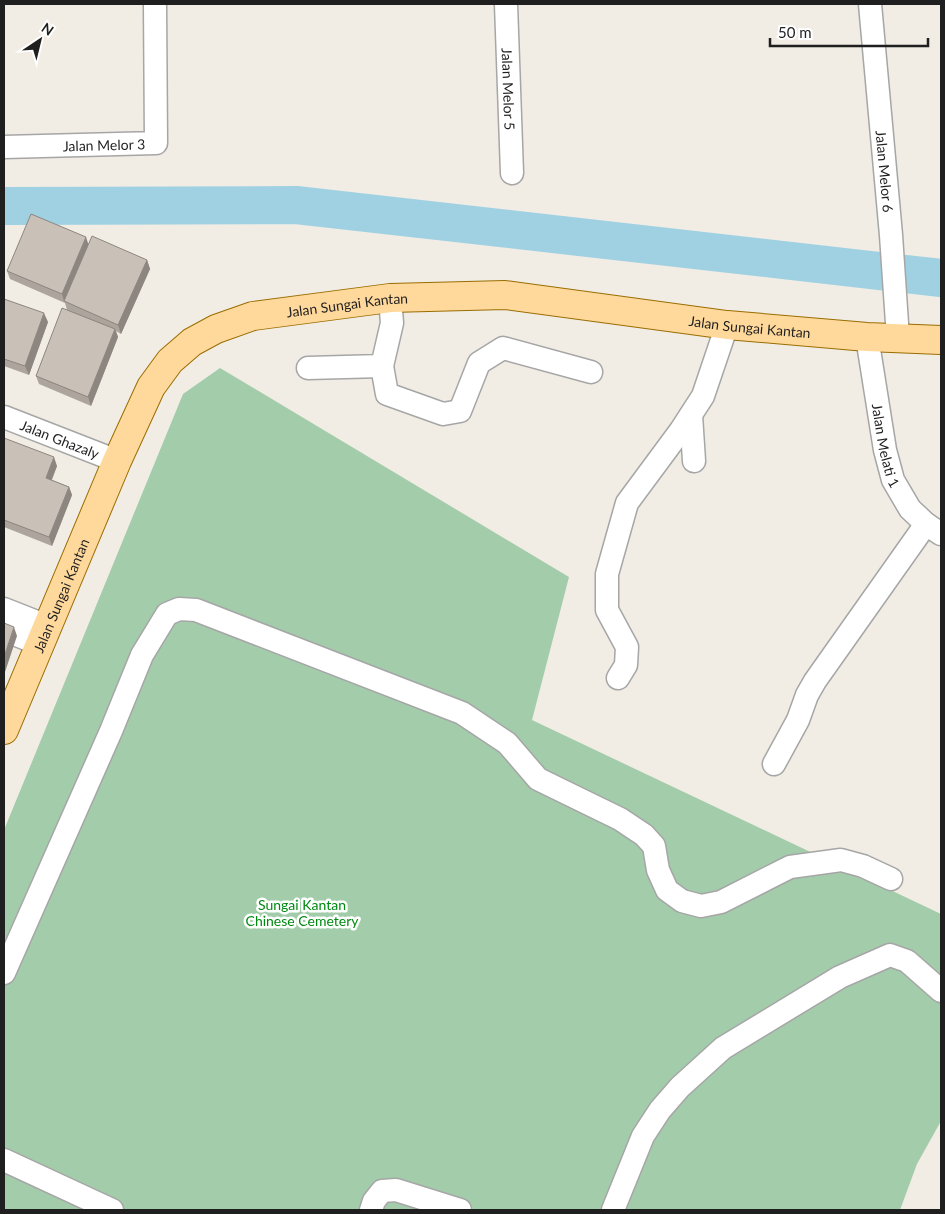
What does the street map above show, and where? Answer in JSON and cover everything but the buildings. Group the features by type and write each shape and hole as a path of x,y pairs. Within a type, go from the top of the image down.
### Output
{"main road":[{"name":"Jalan Sungai Kantan","path":"4,730 117,461 152,387 170,361 192,342 216,329 253,316 390,298 505,295 727,325 867,337 941,340"}],"street":[{"name":"Jalan Melor 3","path":"4,147 156,143 155,4"},
{"name":"Jalan Melor 5","path":"506,4 512,174"},
{"name":"Jalan Melor 6","path":"870,4 891,234 898,338"},
{"path":"390,298 392,323 382,366 387,394 443,414 460,411 479,363 503,348 591,372"},
{"path":"618,678 626,665 627,647 607,610 607,574 627,503 703,396 727,325"},
{"name":"Jalan Melati 1","path":"867,337 885,450 893,480 910,509 934,529"},
{"path":"308,368 382,366"},
{"path":"691,415 694,461"},
{"name":"Jalan Ghazaly","path":"4,417 117,461"},
{"path":"774,764 798,720 807,695 815,681 934,529"},
{"path":"4,609 43,635"},
{"path":"4,973 111,731 142,655 167,614 179,610 196,610 462,713 507,743 538,780 605,812 644,835 654,846 658,870 667,890 682,901 701,906 721,902 790,867 841,860 863,866 891,879"},
{"path":"4,630 43,635"},
{"path":"613,1210 643,1136 660,1110 680,1087 723,1048 840,977 890,955 907,962 941,991"},
{"path":"4,1160 112,1210"},
{"path":"371,1210 374,1201 382,1191 396,1190 460,1210"}],"green space":[{"name":"Sungai Kantan Chinese Cemetery","path":"220,368 569,577 532,720 941,914 941,1121 917,1164 900,1210 4,1210 4,830 183,394"}],"waterway":[{"path":"4,206 296,205 941,278"}]}
